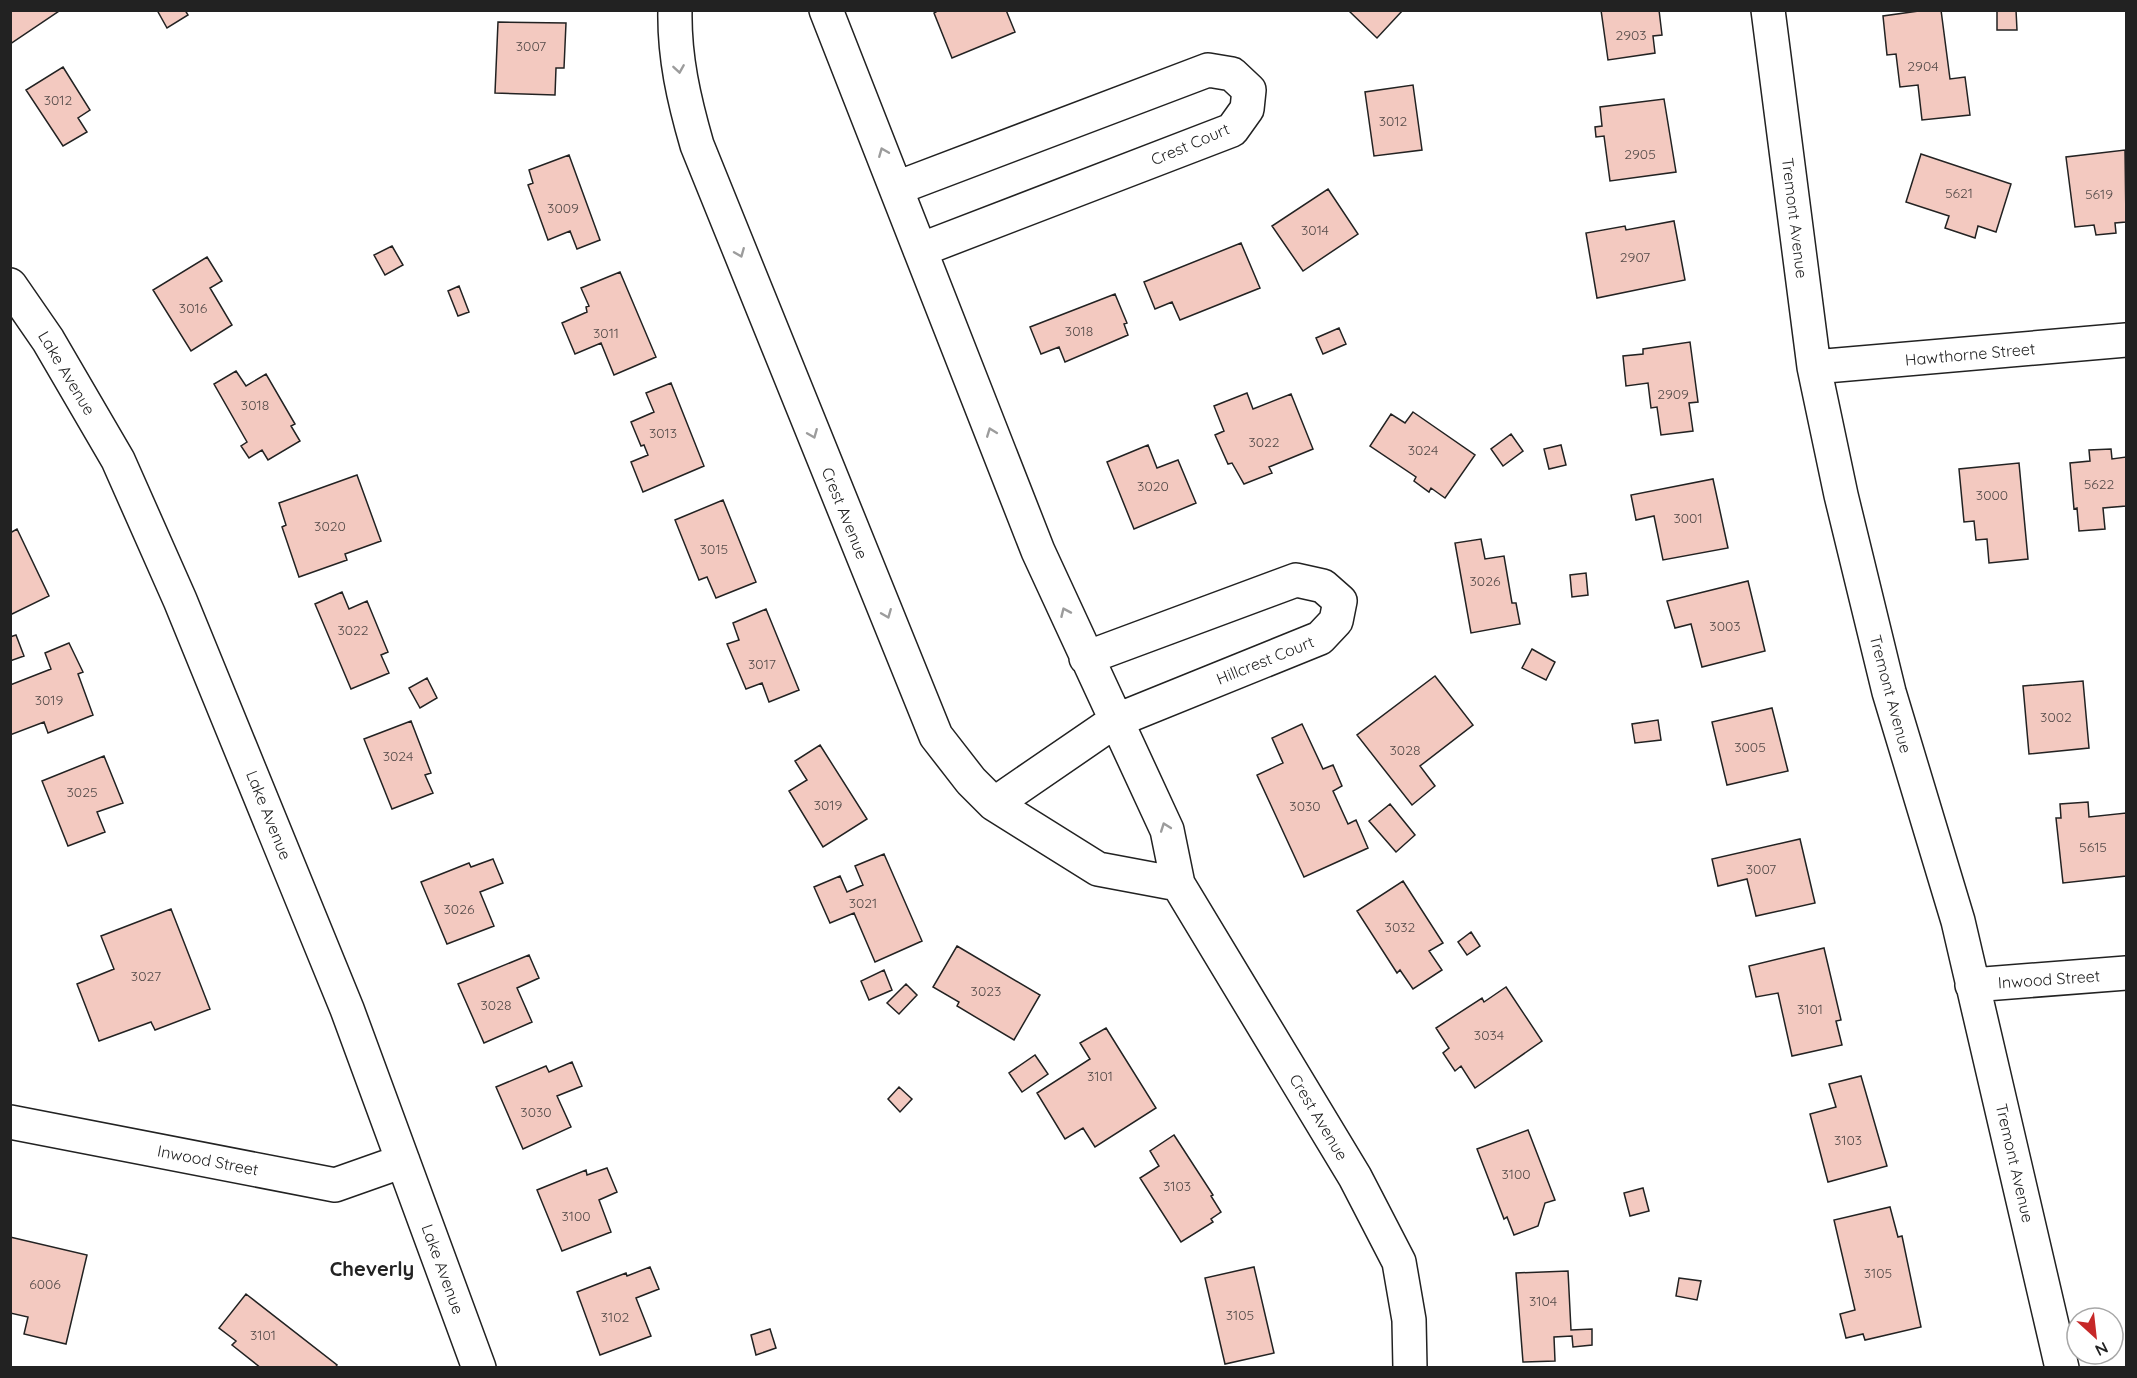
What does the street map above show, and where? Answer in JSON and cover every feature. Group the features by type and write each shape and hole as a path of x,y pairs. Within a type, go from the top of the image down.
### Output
{"street":[{"name":"Crest Avenue","path":"675,10 675,42 682,93 701,156 936,736 971,781 994,804 1098,869 1178,884"},
{"name":"Crest Avenue","path":"826,10 1038,551 1167,830 1178,884 1355,1177 1400,1262 1409,1320 1410,1368"},
{"name":"Tremont Avenue","path":"1768,10 1814,367 1841,495 1889,692 1958,921 2062,1368"},
{"name":"Crest Court","path":"897,189 1208,70 1232,74 1250,90 1247,109 1232,129 920,250"},
{"name":"Lake Avenue","path":"10,285 48,340 121,464 265,804 347,1009 479,1368"},
{"name":"Hawthorne Street","path":"1814,367 2127,340"},
{"name":"Hillcrest Court","path":"1086,658 1296,580 1323,586 1340,601 1336,621 1320,638 1115,721"},
{"path":"994,804 1115,721"},
{"name":"Inwood Street","path":"1972,985 2127,973"},
{"name":"Inwood Street","path":"10,1122 335,1185 403,1161"}],"building":[{"path":"10,10 59,10 59,11 10,44"},
{"path":"157,10 185,10 188,15 167,28"},
{"path":"939,10 1006,10 1015,32 952,58 934,13"},
{"path":"1348,10 1403,10 1377,38"},
{"path":"1601,10 1659,10 1662,35 1653,36 1655,53 1608,60"},
{"path":"1941,10 1950,79 1965,77 1970,115 1922,120 1918,85 1900,87 1896,54 1887,55 1883,16"},
{"path":"2016,10 2017,30 1997,30 1997,11"},
{"path":"498,22 566,23 564,68 556,68 555,95 495,93"},
{"path":"63,67 90,110 78,118 87,132 63,146 26,90"},
{"path":"1413,85 1422,150 1374,156 1365,92"},
{"path":"1664,99 1676,172 1610,181 1604,136 1596,137 1595,127 1602,126 1600,107"},
{"path":"2125,150 2126,222 2115,223 2116,233 2096,235 2094,225 2075,227 2066,157"},
{"path":"1921,154 2011,184 1996,232 1978,226 1975,238 1945,228 1949,216 1906,202"},
{"path":"569,155 600,240 577,249 570,231 548,240 528,185 533,183 529,170"},
{"path":"1328,189 1358,234 1303,271 1272,226"},
{"path":"1674,221 1685,280 1597,298 1586,233 1625,226 1626,230"},
{"path":"1241,243 1260,288 1180,320 1172,302 1155,309 1144,282"},
{"path":"392,246 403,265 385,275 374,255"},
{"path":"207,257 222,281 210,288 232,325 191,351 153,290"},
{"path":"620,272 656,357 614,375 601,343 575,354 562,323 587,312 586,307 589,306 581,288"},
{"path":"459,286 469,312 458,316 448,291"},
{"path":"1115,294 1127,323 1124,324 1128,335 1065,362 1059,347 1041,354 1030,327"},
{"path":"1339,328 1346,344 1323,354 1316,338"},
{"path":"1690,342 1698,402 1689,403 1693,431 1661,435 1657,407 1651,408 1648,383 1626,386 1623,356 1643,354 1643,349"},
{"path":"236,371 246,386 266,374 295,424 291,426 300,441 268,460 262,450 249,458 241,446 247,442 214,384"},
{"path":"671,383 704,466 643,492 631,462 648,455 644,445 641,446 631,422 654,412 646,393"},
{"path":"1247,393 1253,409 1291,394 1313,449 1269,467 1272,473 1244,484 1232,463 1228,464 1215,435 1224,431 1214,406"},
{"path":"1413,412 1475,455 1445,498 1431,488 1429,492 1414,481 1416,477 1370,446 1391,414 1405,423"},
{"path":"1511,434 1523,451 1503,466 1491,449"},
{"path":"1148,445 1157,468 1178,460 1196,503 1134,529 1107,462"},
{"path":"1561,445 1566,465 1549,469 1544,449"},
{"path":"2111,449 2112,459 2126,457 2126,506 2103,508 2105,529 2079,531 2077,508 2074,509 2070,463 2090,461 2089,450"},
{"path":"2019,463 2028,559 1989,563 1987,539 1976,540 1974,521 1964,522 1959,469"},
{"path":"357,475 381,541 345,554 347,560 299,577 282,527 286,525 279,503"},
{"path":"1713,479 1728,548 1663,560 1654,516 1636,520 1631,495"},
{"path":"723,500 756,582 716,598 707,577 699,580 675,520"},
{"path":"17,529 49,596 10,615 10,533"},
{"path":"1481,539 1485,559 1504,556 1512,603 1516,603 1520,624 1471,633 1455,543"},
{"path":"1586,573 1588,595 1572,597 1570,575"},
{"path":"1748,581 1765,651 1702,667 1691,624 1675,628 1667,601"},
{"path":"342,592 349,609 367,601 388,652 381,655 389,673 351,689 315,604"},
{"path":"766,609 799,690 769,702 762,683 746,689 727,644 739,640 733,623"},
{"path":"16,635 24,656 10,661 10,637"},
{"path":"69,643 83,672 78,674 93,715 48,733 44,722 10,735 10,685 51,669 45,653"},
{"path":"1532,649 1555,662 1546,680 1522,668"},
{"path":"1435,676 1473,725 1420,766 1435,786 1412,805 1357,735"},
{"path":"427,678 437,698 420,708 409,688"},
{"path":"2083,681 2089,748 2029,754 2023,686"},
{"path":"1772,708 1788,771 1727,785 1712,722"},
{"path":"1658,720 1661,740 1635,743 1632,724"},
{"path":"411,721 431,773 425,775 433,793 392,809 364,739"},
{"path":"1302,724 1323,769 1333,765 1342,786 1333,791 1348,824 1356,820 1368,848 1304,877 1257,775 1283,763 1272,738"},
{"path":"820,745 867,819 823,847 789,791 807,780 795,761"},
{"path":"104,756 123,803 97,812 105,832 68,846 42,781"},
{"path":"2088,802 2089,817 2126,813 2126,876 2063,883 2056,818 2061,818 2060,804"},
{"path":"1390,804 1415,835 1396,852 1369,821"},
{"path":"1800,839 1815,903 1756,916 1747,879 1718,886 1712,859"},
{"path":"884,854 922,941 875,962 854,913 830,923 814,887 840,876 847,892 863,885 855,866"},
{"path":"493,859 503,883 480,892 494,926 447,944 421,882 469,863 471,867"},
{"path":"1403,881 1443,943 1429,951 1442,970 1413,989 1400,970 1397,973 1357,911"},
{"path":"171,909 210,1009 155,1030 151,1022 99,1041 77,984 114,969 101,936"},
{"path":"1471,932 1480,946 1467,955 1458,942"},
{"path":"957,946 1040,995 1014,1040 957,1006 959,1002 933,987"},
{"path":"1824,948 1841,1020 1836,1021 1842,1045 1792,1056 1778,993 1756,997 1749,966"},
{"path":"529,955 539,978 517,988 532,1022 484,1043 458,984"},
{"path":"884,970 892,990 869,1000 861,981"},
{"path":"906,984 917,995 899,1014 887,1003"},
{"path":"1506,987 1542,1041 1475,1088 1461,1066 1455,1071 1443,1053 1449,1048 1436,1028 1482,998 1484,1002"},
{"path":"1106,1028 1156,1108 1095,1147 1083,1128 1065,1139 1037,1093 1090,1059 1080,1043"},
{"path":"1035,1055 1048,1074 1022,1092 1009,1073"},
{"path":"572,1062 582,1086 557,1096 571,1127 523,1149 496,1087 546,1066 549,1072"},
{"path":"1861,1076 1887,1166 1828,1182 1810,1114 1836,1107 1829,1084"},
{"path":"899,1087 912,1099 900,1112 888,1099"},
{"path":"1528,1130 1555,1200 1545,1203 1538,1226 1514,1235 1507,1217 1504,1219 1477,1149"},
{"path":"1174,1135 1213,1195 1211,1196 1221,1212 1211,1219 1213,1222 1181,1242 1140,1178 1159,1166 1150,1151"},
{"path":"607,1168 617,1192 599,1200 611,1232 562,1251 537,1190 586,1170 587,1175"},
{"path":"1643,1188 1649,1211 1630,1216 1624,1193"},
{"path":"1890,1207 1898,1237 1902,1236 1921,1327 1865,1340 1863,1334 1846,1338 1840,1314 1855,1310 1834,1220"},
{"path":"10,1237 87,1255 66,1344 24,1334 28,1317 10,1313"},
{"path":"650,1267 659,1289 636,1298 651,1336 600,1355 577,1292 626,1273 627,1276"},
{"path":"1254,1267 1274,1353 1225,1364 1205,1278"},
{"path":"1568,1271 1571,1330 1592,1329 1592,1345 1573,1347 1572,1336 1554,1337 1555,1361 1523,1362 1516,1273"},
{"path":"1679,1278 1701,1281 1697,1300 1676,1296"},
{"path":"246,1294 337,1365 335,1368 261,1368 232,1345 236,1341 219,1328"},
{"path":"770,1329 776,1348 756,1355 751,1335"}],"district":[{"name":"Cheverly","path":"372,1268"}]}
